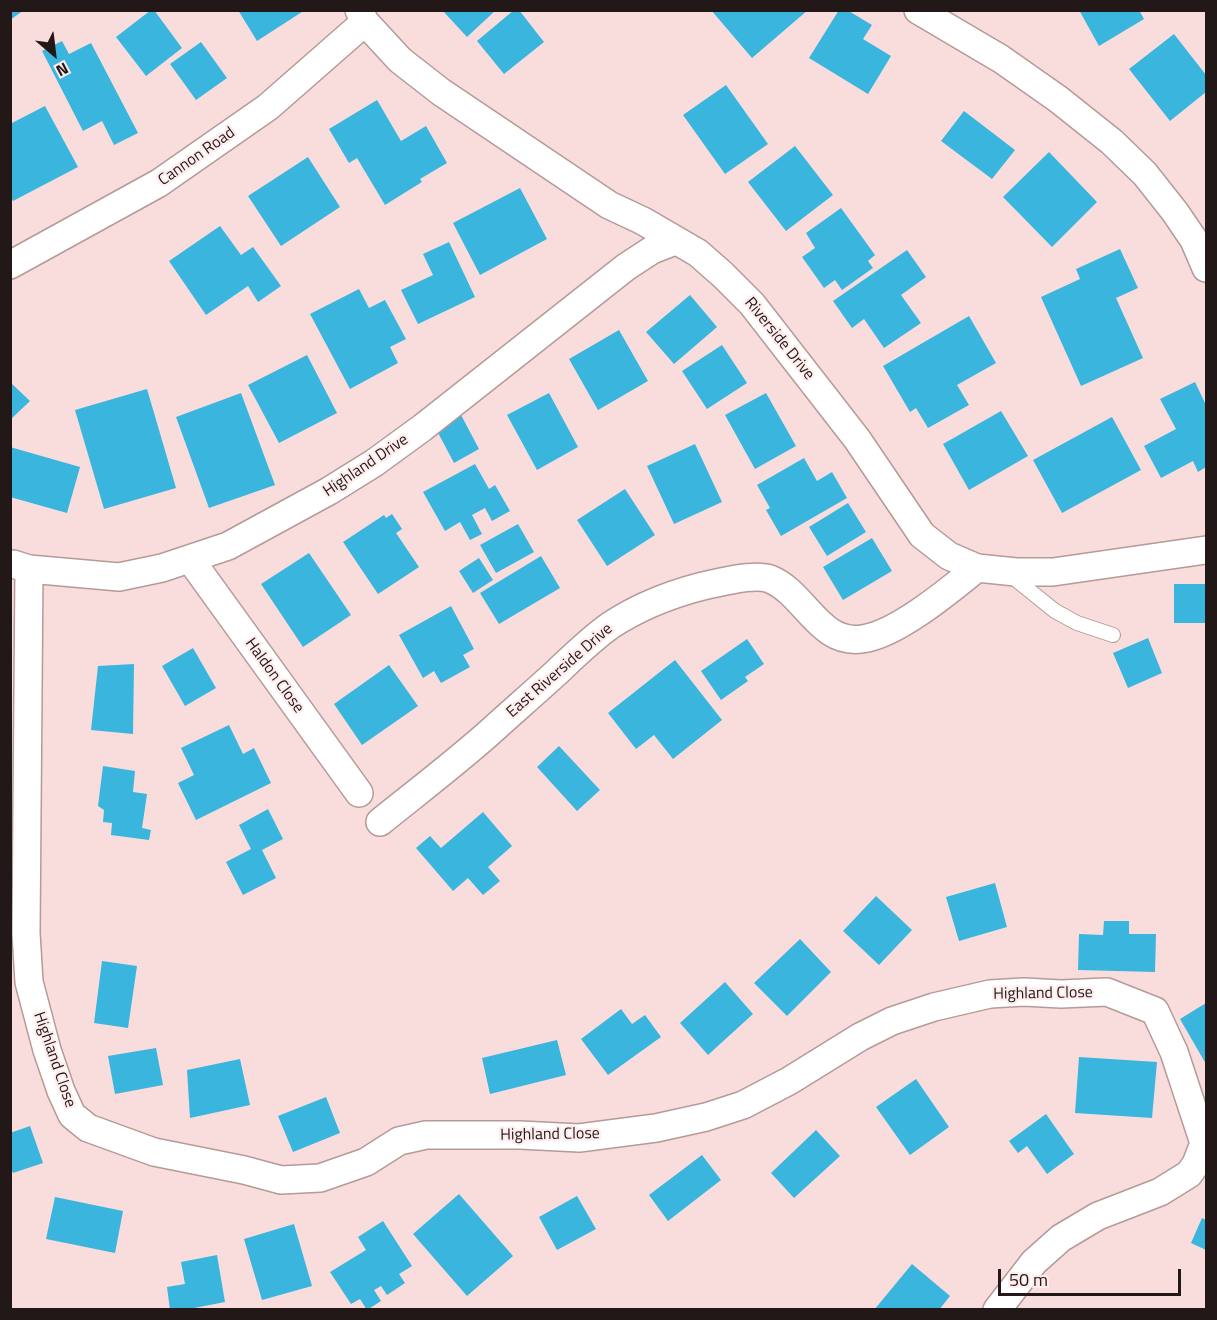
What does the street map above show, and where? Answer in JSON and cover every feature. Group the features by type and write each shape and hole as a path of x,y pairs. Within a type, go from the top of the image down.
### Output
{"street":[{"path":"918,10 1001,59 1058,99 1112,142 1145,174 1175,212 1194,240 1206,268"},
{"name":"Riverside Drive","path":"362,16 400,60 441,93 609,205 643,221 698,253 752,304 857,439 922,535 949,556 977,568 1053,572 1206,550"},
{"name":"Cannon Road","path":"10,265 159,183 268,107 362,16"},
{"name":"Highland Drive","path":"20,566 119,578 162,568 228,546 329,491 374,463 422,428 626,267 652,250 675,241"},
{"name":"Haldon Close","path":"190,559 359,793"},
{"name":"Highland Close","path":"20,566 26,933 29,982 60,1091 72,1115 88,1128 154,1152 281,1180 320,1178 366,1162 399,1141 426,1135 520,1135 579,1138 656,1128 706,1117 743,1105 789,1082 861,1037 892,1021 934,1007 990,994 1107,992 1155,1011 1174,1052 1204,1143 1196,1164 1190,1174 1160,1192 1098,1216 1061,1238 1034,1262 997,1310"},
{"name":"East Riverside Drive","path":"380,822 485,736 589,642 613,624 661,600 717,584 754,578 769,579 796,597 828,631 848,639 861,640 904,622 977,568"}],"lane":[{"path":"1005,571 1055,610 1077,623 1113,635"}],"building":[{"path":"10,10 24,10 10,20"},
{"path":"154,10 182,48 146,76 116,37"},
{"path":"238,10 305,10 257,41"},
{"path":"442,10 496,10 467,37"},
{"path":"514,10 519,10 544,42 504,74 477,41"},
{"path":"711,10 808,10 752,58"},
{"path":"839,10 847,10 872,25 863,39 891,56 868,94 809,58"},
{"path":"1079,10 1139,10 1144,19 1099,46"},
{"path":"1174,34 1206,75 1206,92 1170,121 1129,69"},
{"path":"62,41 69,54 91,43 138,133 114,145 102,121 83,131 42,51"},
{"path":"201,42 227,78 196,100 170,64"},
{"path":"726,85 768,144 725,174 683,115"},
{"path":"377,100 401,141 426,126 447,163 420,179 422,182 385,205 357,158 349,163 329,129"},
{"path":"45,106 78,167 13,201 10,196 10,124"},
{"path":"964,111 1015,150 992,179 941,141"},
{"path":"795,146 833,195 786,231 748,182"},
{"path":"1049,152 1097,202 1052,247 1003,197"},
{"path":"308,157 340,207 281,246 248,196"},
{"path":"520,188 547,239 480,275 453,223"},
{"path":"841,208 875,255 868,261 873,268 842,290 835,280 824,288 802,257 815,248 806,233"},
{"path":"220,226 241,255 253,247 281,286 258,302 248,286 206,315 169,261"},
{"path":"449,242 475,297 418,324 401,290 433,275 423,254"},
{"path":"1120,249 1138,288 1116,298 1143,358 1081,386 1041,297 1080,279 1076,269"},
{"path":"907,250 926,277 901,295 921,323 884,348 864,319 852,328 833,301"},
{"path":"359,289 369,308 385,300 406,339 390,347 398,363 350,389 310,314"},
{"path":"690,295 717,327 674,364 646,332"},
{"path":"969,316 996,363 957,385 969,405 928,428 916,408 910,412 883,366"},
{"path":"619,330 648,381 598,410 569,359"},
{"path":"722,345 747,383 707,409 682,371"},
{"path":"307,355 337,413 279,443 248,385"},
{"path":"10,382 30,401 10,420"},
{"path":"1195,382 1206,405 1206,467 1198,472 1193,461 1161,478 1144,446 1176,429 1160,399"},
{"path":"147,389 176,488 104,509 75,410"},
{"path":"241,393 275,485 209,508 176,417"},
{"path":"549,393 578,447 537,470 507,415"},
{"path":"766,393 796,446 755,469 725,415"},
{"path":"1001,411 1028,456 969,490 943,444"},
{"path":"460,413 479,449 454,463 435,427"},
{"path":"1112,417 1141,470 1062,513 1033,460"},
{"path":"695,444 722,502 674,524 647,466"},
{"path":"10,447 80,467 67,513 10,497"},
{"path":"804,458 817,481 832,472 847,498 781,536 766,510 770,508 757,485"},
{"path":"475,464 489,489 495,485 510,511 492,521 485,508 472,515 482,534 470,540 460,522 445,531 423,492"},
{"path":"625,489 655,535 607,566 577,520"},
{"path":"848,503 866,532 827,556 809,527"},
{"path":"392,514 402,529 396,533 419,567 378,594 343,542 384,515 386,518"},
{"path":"518,524 534,552 496,573 480,545"},
{"path":"872,538 892,571 843,600 823,567"},
{"path":"309,553 351,615 303,647 261,584"},
{"path":"541,556 560,588 499,624 480,593"},
{"path":"479,558 493,580 473,593 459,571"},
{"path":"1174,584 1206,584 1206,623 1174,623"},
{"path":"451,606 474,649 463,655 470,667 441,683 434,671 423,678 399,635"},
{"path":"1148,638 1162,673 1128,688 1113,653"},
{"path":"747,639 764,664 745,677 748,681 721,700 701,671"},
{"path":"193,648 216,688 185,706 162,666"},
{"path":"675,660 722,720 673,759 654,735 636,749 608,713"},
{"path":"134,664 133,734 91,730 98,666"},
{"path":"389,665 418,706 362,745 334,704"},
{"path":"229,725 243,754 254,748 271,783 196,820 178,783 194,775 181,748"},
{"path":"559,746 600,790 577,811 537,767"},
{"path":"103,766 135,771 133,792 147,794 142,828 151,830 149,840 111,835 112,823 103,822 104,810 98,806"},
{"path":"268,809 283,839 262,850 276,878 243,895 226,862 251,849 239,825"},
{"path":"483,812 512,846 488,867 500,881 483,895 468,878 453,891 416,848 430,836 441,848"},
{"path":"995,883 1007,927 959,941 946,897"},
{"path":"876,896 912,930 879,965 843,931"},
{"path":"1104,921 1129,921 1129,934 1156,934 1155,972 1078,970 1079,934 1103,935"},
{"path":"800,939 831,972 787,1016 754,983"},
{"path":"102,961 137,966 128,1028 94,1023"},
{"path":"725,982 753,1014 708,1055 680,1023"},
{"path":"1206,1003 1206,1064 1180,1019"},
{"path":"621,1009 632,1024 645,1015 661,1037 608,1075 581,1039"},
{"path":"557,1040 566,1075 490,1094 482,1058"},
{"path":"156,1048 163,1085 115,1094 108,1056"},
{"path":"1079,1057 1157,1062 1152,1118 1075,1113"},
{"path":"240,1059 250,1105 190,1118 187,1070"},
{"path":"916,1079 949,1127 910,1155 876,1107"},
{"path":"326,1097 340,1133 293,1152 278,1116"},
{"path":"1046,1114 1074,1154 1047,1174 1027,1146 1018,1153 1009,1141"},
{"path":"30,1126 43,1163 13,1173 10,1166 10,1133"},
{"path":"816,1130 840,1156 794,1198 771,1173"},
{"path":"702,1155 721,1180 668,1221 649,1195"},
{"path":"459,1194 513,1256 467,1296 413,1234"},
{"path":"577,1196 596,1229 557,1250 539,1217"},
{"path":"55,1197 123,1211 115,1253 46,1239"},
{"path":"1202,1218 1206,1220 1206,1250 1191,1243"},
{"path":"383,1221 412,1266 399,1274 405,1283 387,1295 381,1286 374,1290 381,1301 367,1310 360,1299 351,1304 330,1272 366,1250 358,1237"},
{"path":"294,1224 312,1286 262,1300 244,1239"},
{"path":"217,1255 225,1302 184,1310 170,1310 167,1287 185,1284 181,1262"},
{"path":"912,1264 950,1296 939,1310 874,1310"}]}
